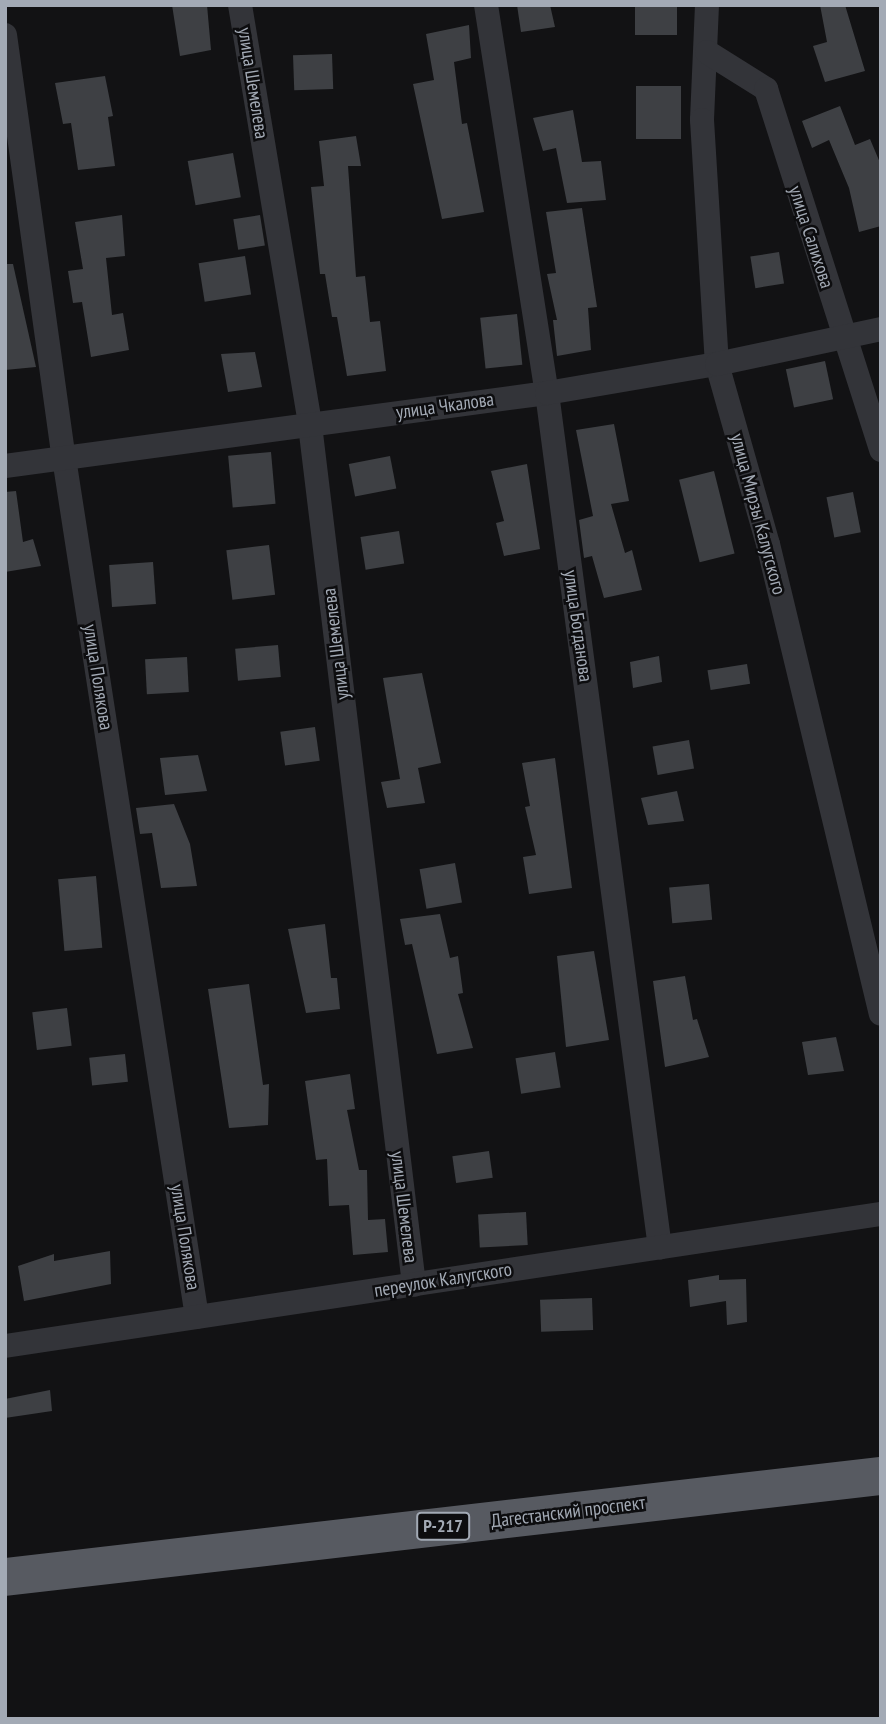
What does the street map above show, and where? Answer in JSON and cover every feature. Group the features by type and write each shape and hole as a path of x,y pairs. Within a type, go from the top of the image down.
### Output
{"highway":[{"name":"Дагестанский проспект","path":"5,1577 881,1476"}],"street":[{"name":"улица Шемелева","path":"240,5 310,425 414,1285"},
{"name":"улица Богданова","path":"486,5 547,393 660,1248"},
{"name":"улица Мирзы Калугского","path":"707,5 702,120 717,364 768,544 881,1014"},
{"name":"улица Полякова","path":"5,35 64,458 197,1317"},
{"name":"улица Салихова","path":"707,52 766,89 881,450"},
{"name":"улица Чкалова","path":"5,466 547,393 717,364 881,329"},
{"name":"переулок Калугского","path":"5,1346 881,1214"}],"building":[{"path":"172,5 207,5 211,50 180,56"},
{"path":"517,5 550,5 555,27 521,32"},
{"path":"635,5 677,5 677,35 635,35"},
{"path":"820,5 845,5 865,71 825,82 813,46 827,42"},
{"path":"469,25 471,58 454,62 462,124 467,123 484,212 442,219 413,84 434,80 426,34"},
{"path":"332,54 333,89 294,90 293,55"},
{"path":"105,76 113,116 108,117 115,166 78,170 71,123 63,124 55,83"},
{"path":"636,86 681,86 681,139 636,139"},
{"path":"840,106 855,145 870,139 881,165 881,226 859,232 849,188 829,140 812,148 802,121"},
{"path":"573,110 582,162 601,161 606,200 567,203 556,148 543,151 533,118"},
{"path":"356,136 361,166 348,166 356,277 365,276 370,322 380,321 386,371 347,376 337,317 332,317 325,274 320,274 311,187 324,186 319,141"},
{"path":"233,153 241,197 196,205 188,161"},
{"path":"582,208 597,307 588,308 591,350 557,356 553,320 557,320 547,274 556,273 546,212"},
{"path":"122,215 125,256 106,258 112,315 123,313 129,350 91,357 82,302 73,303 68,271 83,269 75,222"},
{"path":"260,215 265,246 238,250 233,219"},
{"path":"779,252 784,284 755,288 750,257"},
{"path":"245,256 251,295 205,302 199,263"},
{"path":"5,264 13,264 36,367 5,370"},
{"path":"517,314 522,365 486,369 480,318"},
{"path":"255,352 262,387 228,392 221,354"},
{"path":"825,361 833,399 794,407 786,369"},
{"path":"614,424 629,501 611,504 625,553 632,550 642,590 604,598 592,556 584,558 579,520 593,516 576,430"},
{"path":"271,452 276,504 233,508 228,456"},
{"path":"390,456 396,488 355,496 349,464"},
{"path":"527,464 540,549 504,556 496,523 504,521 491,471"},
{"path":"714,471 735,553 700,562 679,480"},
{"path":"16,491 23,542 33,539 41,566 5,572 5,492"},
{"path":"853,492 861,532 834,537 826,497"},
{"path":"399,531 404,564 366,570 360,537"},
{"path":"269,545 275,595 232,600 226,550"},
{"path":"153,562 156,604 112,607 109,565"},
{"path":"278,645 281,677 238,681 235,649"},
{"path":"659,656 662,682 633,688 630,662"},
{"path":"187,657 189,692 147,694 145,659"},
{"path":"747,664 750,684 711,690 707,670"},
{"path":"422,673 441,763 418,768 425,803 387,808 381,782 400,779 383,678"},
{"path":"315,727 320,761 285,766 280,732"},
{"path":"689,740 694,769 658,775 653,746"},
{"path":"198,755 207,791 165,795 160,758"},
{"path":"555,758 572,888 529,894 523,857 536,855 525,807 530,806 522,763"},
{"path":"677,791 684,821 648,825 641,798"},
{"path":"174,804 190,844 197,886 161,888 152,833 140,834 136,808"},
{"path":"455,863 462,902 426,909 420,869"},
{"path":"96,876 102,948 64,951 58,879"},
{"path":"709,884 712,920 672,923 669,887"},
{"path":"440,914 450,958 458,956 463,993 458,994 473,1048 437,1054 412,944 405,945 400,919"},
{"path":"325,924 331,978 337,978 340,1009 306,1013 288,929"},
{"path":"594,951 609,1040 566,1047 557,956"},
{"path":"685,976 693,1020 697,1019 709,1057 665,1067 653,981"},
{"path":"249,984 263,1085 269,1084 268,1125 229,1128 208,989"},
{"path":"67,1008 72,1046 37,1050 32,1012"},
{"path":"836,1037 844,1071 808,1075 802,1042"},
{"path":"555,1052 561,1088 521,1094 515,1058"},
{"path":"125,1054 128,1082 92,1086 89,1058"},
{"path":"350,1074 355,1109 347,1110 359,1170 367,1170 368,1220 385,1219 388,1252 353,1255 349,1205 329,1206 327,1159 316,1160 305,1081"},
{"path":"489,1151 493,1178 456,1183 452,1156"},
{"path":"526,1212 528,1245 480,1247 478,1215"},
{"path":"110,1251 111,1284 24,1301 18,1266 54,1254 54,1261"},
{"path":"719,1275 719,1280 746,1279 747,1322 727,1325 726,1301 690,1307 688,1280"},
{"path":"592,1298 593,1330 541,1332 540,1300"},
{"path":"50,1390 52,1411 5,1418 5,1399"}]}
